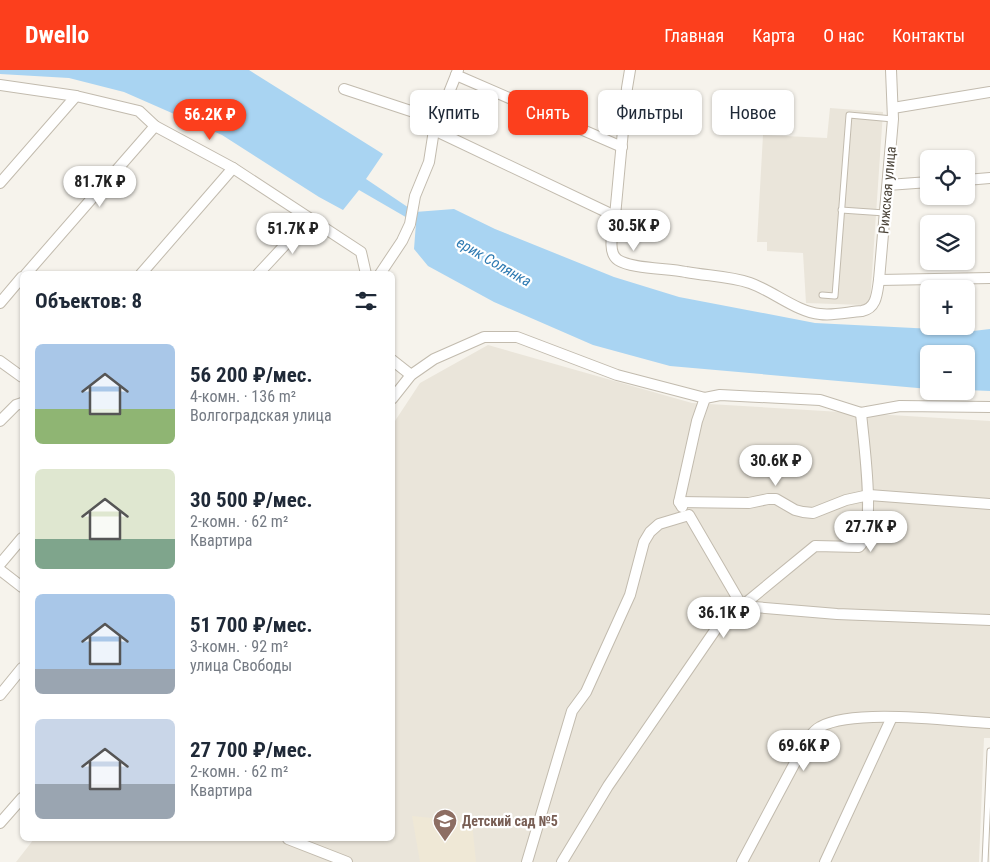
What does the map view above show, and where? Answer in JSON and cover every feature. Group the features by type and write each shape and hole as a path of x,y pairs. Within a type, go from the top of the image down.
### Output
{"street":[{"path":"456,135 615,216 630,70"},
{"name":"Рижская улица","path":"615,216 611,249 613,256 619,261 637,266 683,271 748,282 813,313 868,310 874,303 880,280 893,114 891,70"},
{"path":"450,90 457,72 622,147"},
{"path":"0,85 76,96 139,111 155,126 233,168 361,252 365,271"},
{"path":"344,88 410,115"},
{"path":"893,114 990,92"},
{"path":"0,183 76,96"},
{"path":"29,271 155,126"},
{"path":"382,271 402,241 410,224 416,196 429,162 434,135"},
{"path":"144,271 233,168"},
{"path":"975,179 990,178"},
{"path":"888,185 920,183"},
{"path":"261,271 309,219"},
{"path":"880,280 990,278"},
{"path":"0,303 20,280"},
{"path":"395,395 410,375 434,359 484,337 517,337 617,375 704,398 720,395 820,400 861,413 900,406 990,407"},
{"path":"0,360 20,375"},
{"path":"395,362 410,375"},
{"path":"704,398 679,502 742,606"},
{"path":"0,421 16,405 20,404"},
{"path":"562,862 608,786 718,626 815,546 861,546 865,539 869,495 861,413"},
{"path":"679,502 750,503 776,499 795,510 813,513 846,500 869,495 990,504"},
{"path":"527,862 572,711 586,692 630,595 644,542 650,532 659,524 689,516"},
{"path":"0,564 20,540"},
{"path":"0,570 20,585"},
{"path":"742,606 836,614 990,620"},
{"path":"0,695 20,670"},
{"path":"742,862 773,801 813,731 821,726 856,718 892,717 990,723"},
{"path":"825,862 892,717"},
{"path":"0,823 20,800"},
{"path":"293,841 347,862"}],"lane":[{"path":"822,295 835,296 848,115 893,114"},
{"path":"841,210 885,213"},
{"path":"985,862 990,751"}],"shaded area":[{"path":"830,108 883,112 870,302 863,305 806,303 803,253 767,251 767,242 757,242 763,135 827,138"},
{"path":"488,345 692,403 990,421 990,738 984,738 979,862 16,862 32,841 395,841 395,421 420,383"},
{"name":"Детский сад №5","path":"412,816 472,822 476,862 420,862"}],"water":[{"name":"ерик Солянка","path":"0,70 249,70 383,154 366,179 415,212 454,209 495,229 614,277 679,297 815,323 920,328 920,335 975,335 975,331 990,329 990,391 975,390 975,345 920,345 920,388 670,366 593,345 494,302 428,266 414,249 416,223 359,190 343,210 319,197 222,135 124,92 69,78 0,74"}],"place":[{"name":"Детский сад №5","path":"445,842"}]}
